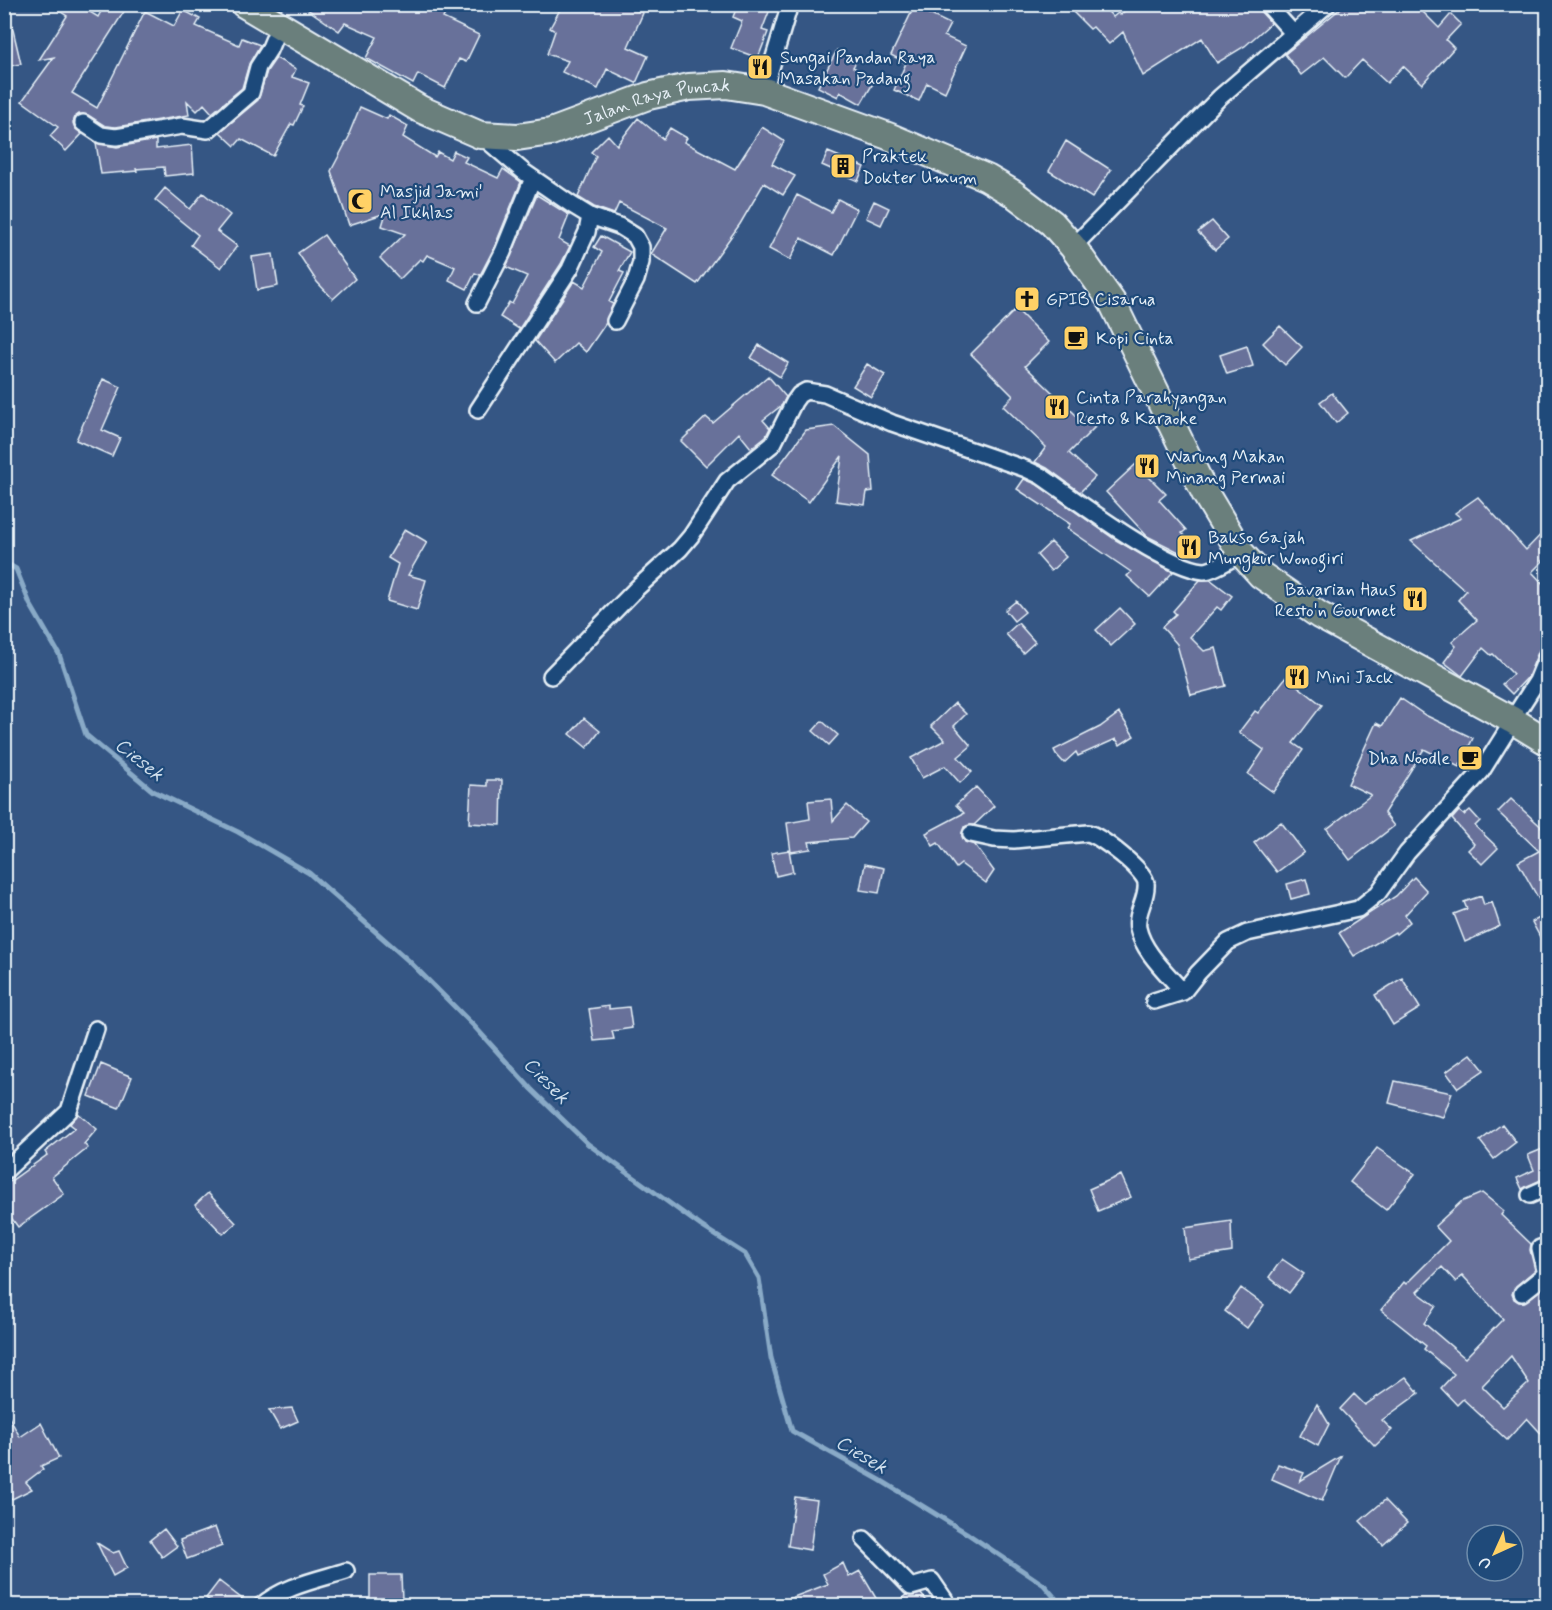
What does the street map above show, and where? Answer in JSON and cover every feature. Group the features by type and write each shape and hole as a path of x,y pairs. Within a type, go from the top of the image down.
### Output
{"highway":[{"name":"Jalan Raya Puncak","path":"244,4 420,109 480,135 517,136 552,132 648,96 689,87 726,85 764,91 888,136 987,178 1042,215 1073,247 1112,302 1205,493 1241,553 1261,575 1319,615 1548,742"}],"street":[{"path":"764,91 790,4"},
{"path":"1267,4 1293,33"},
{"path":"1073,247 1220,97 1328,4"},
{"path":"83,123 101,135 116,136 182,126 208,130 251,93 258,67 269,50 279,26"},
{"path":"480,135 524,172 590,216 632,232 641,247 641,262 636,280 615,321"},
{"path":"477,303 503,252 533,178"},
{"path":"478,410 570,269 584,239 590,216"},
{"path":"551,676 637,588 680,549 728,481 773,444 794,402 806,391 825,394 892,423 1026,469 1041,476 1134,539 1185,567 1207,571 1241,553"},
{"path":"1154,1001 1183,992 1228,942 1247,933 1358,909 1378,893 1407,853 1481,772 1537,681 1548,654"},
{"path":"971,834 1014,840 1088,833 1113,849 1145,879 1144,900 1138,919 1140,933 1150,952 1183,992"},
{"path":"4,1172 69,1112 96,1029"},
{"path":"1530,1195 1548,1187"},
{"path":"1522,1293 1546,1274 1540,1248 1548,1246"},
{"path":"864,1539 911,1587 932,1581 949,1605"},
{"path":"261,1605 270,1598 297,1586 346,1571"}],"building":[{"path":"49,4 77,4 98,17 105,4 116,4 125,10 72,93 97,108 145,11 174,26 183,10 200,19 196,26 239,45 242,38 260,45 249,64 242,88 212,113 204,104 197,111 187,101 189,115 116,127 105,126 88,115 79,114 73,123 82,134 66,151 50,136 58,127 22,101 54,57 39,60 67,16"},
{"path":"300,4 451,4 443,18 479,35 466,62 459,59 445,88 418,74 413,84 366,58 377,37 345,23 339,31"},
{"path":"563,4 625,4 643,13 628,47 648,56 636,83 607,69 598,89 562,72 568,61 547,54 555,31 550,28"},
{"path":"738,4 772,4 762,30 768,32 758,58 731,48 742,21 733,17"},
{"path":"1080,4 1101,4 1113,17 1118,13 1120,15 1133,4 1257,4 1271,23 1245,46 1217,63 1202,38 1143,76 1123,32 1109,44 1093,27 1090,29 1073,12"},
{"path":"1346,4 1415,4 1439,28 1451,14 1461,24 1446,40 1454,48 1422,84 1403,66 1387,83 1362,60 1345,78 1324,57 1301,75 1285,54"},
{"path":"914,7 950,24 944,36 966,46 945,92 927,83 919,101 894,90 906,63 891,55"},
{"path":"4,17 10,17 21,64 4,67"},
{"path":"837,50 857,60 853,67 875,80 861,104 840,92 838,97 818,87"},
{"path":"276,58 296,69 292,77 309,83 300,105 303,106 294,125 291,124 273,156 241,139 235,146 220,132 258,100 267,71"},
{"path":"360,107 387,119 389,115 408,126 403,137 435,157 438,152 450,159 454,151 467,157 464,162 498,178 503,169 521,182 494,248 480,275 475,273 467,289 449,280 455,267 427,255 423,261 420,259 400,279 380,258 405,234 382,226 386,213 349,225 331,171 350,135"},
{"path":"638,118 663,139 670,128 687,138 684,142 735,169 762,127 784,141 772,164 795,176 783,195 764,183 740,224 697,284 651,254 667,228 619,203 614,214 594,207 578,197 596,156 591,152 608,135 617,145"},
{"path":"156,140 156,149 192,145 194,173 165,176 164,167 101,174 96,143 117,147"},
{"path":"1066,141 1111,170 1092,198 1049,171"},
{"name":"Praktek Dokter Umum","path":"828,152 864,167 858,181 822,165"},
{"path":"165,188 190,209 203,193 230,215 217,231 237,246 221,268 191,245 198,235 155,200"},
{"path":"537,195 569,215 559,240 570,246 519,329 500,317 509,302 512,304 527,276 506,267"},
{"path":"797,195 831,212 838,199 857,209 834,255 801,238 790,260 769,249"},
{"path":"874,201 889,208 881,225 866,218"},
{"path":"1212,221 1228,239 1215,250 1198,232"},
{"path":"324,235 355,279 333,299 317,282 298,253"},
{"path":"601,236 630,252 619,271 624,273 609,302 613,304 606,323 586,352 576,343 555,363 535,341 574,281 584,287 602,252 594,247"},
{"path":"273,254 278,286 257,290 252,257"},
{"path":"1016,309 1049,342 1025,366 1077,416 1081,413 1095,427 1069,453 1095,477 1080,492 1035,462 1046,447 1003,406 1013,396 971,354"},
{"path":"1280,326 1302,347 1285,365 1263,343"},
{"path":"759,345 788,363 780,377 751,358"},
{"path":"1247,346 1253,366 1227,374 1220,355"},
{"path":"867,364 885,375 871,397 853,386"},
{"path":"768,376 786,397 782,405 763,420 770,428 766,436 751,448 739,433 706,466 681,441 706,417 713,423"},
{"path":"103,379 121,387 102,430 120,438 112,456 76,440"},
{"path":"1332,393 1348,413 1336,423 1320,402"},
{"path":"834,426 870,455 873,491 867,492 865,505 836,501 842,456 809,502 772,475 806,430"},
{"path":"1136,464 1166,494 1159,500 1186,530 1182,533 1196,547 1187,556 1147,536 1106,492"},
{"path":"1024,479 1036,484 1116,540 1173,572 1150,597 1127,576 1131,572 1067,528 1070,524 1017,489"},
{"path":"1478,497 1526,550 1548,527 1548,556 1532,572 1548,589 1548,644 1539,650 1528,677 1512,694 1502,684 1513,674 1493,654 1491,655 1483,648 1462,676 1444,662 1456,646 1452,642 1477,620 1458,600 1466,591 1411,541 1461,518 1455,513"},
{"path":"405,529 427,542 408,575 426,580 417,610 387,601 398,564 388,558"},
{"path":"1051,542 1066,557 1051,571 1037,555"},
{"path":"1200,580 1211,580 1232,596 1221,610 1217,607 1190,637 1204,651 1216,648 1226,686 1191,695 1177,644 1162,627 1176,614 1173,611"},
{"path":"1016,601 1025,612 1014,621 1005,610"},
{"path":"1120,608 1135,624 1111,646 1096,630"},
{"path":"1018,623 1035,642 1023,653 1006,634"},
{"path":"1286,677 1322,705 1293,743 1303,750 1273,792 1248,774 1264,750 1239,732 1255,711 1258,713"},
{"path":"1400,698 1425,715 1473,738 1459,767 1424,749 1384,813 1394,826 1350,860 1327,829 1371,795 1348,784 1376,723 1382,726"},
{"path":"955,703 966,714 954,726 971,746 958,757 972,772 960,783 945,766 922,778 911,758 945,740 931,726"},
{"path":"1119,713 1134,736 1120,745 1116,739 1078,756 1076,752 1064,763 1056,754 1054,750 1100,727"},
{"path":"584,718 600,731 587,748 570,734"},
{"path":"822,721 838,735 829,745 813,731"},
{"path":"487,780 502,780 501,825 469,823 471,785 487,786"},
{"path":"976,787 994,806 974,825 964,827 962,836 965,842 975,845 994,871 986,883 961,864 956,868 938,843 933,846 926,833 964,813 956,805"},
{"path":"831,799 833,821 847,805 866,822 852,838 809,842 811,849 791,852 787,823 810,819 808,801"},
{"path":"1511,799 1548,833 1548,952 1532,922 1547,914 1518,862 1539,851 1498,812"},
{"path":"1470,810 1480,821 1475,826 1498,848 1482,864 1468,850 1474,844 1452,819 1459,811 1464,815"},
{"path":"1281,822 1304,852 1277,872 1254,843"},
{"path":"789,850 793,872 776,876 771,853"},
{"path":"865,864 884,868 879,893 860,890"},
{"path":"1414,877 1427,891 1405,915 1410,922 1396,934 1395,932 1354,956 1339,933 1396,896"},
{"path":"1306,879 1310,894 1291,899 1287,884"},
{"path":"1481,896 1484,905 1492,902 1500,926 1465,942 1454,914 1467,909 1464,902"},
{"path":"1402,978 1420,1008 1393,1025 1375,995"},
{"path":"609,1006 609,1009 629,1007 632,1028 612,1031 614,1039 594,1041 589,1009"},
{"path":"1471,1054 1484,1070 1458,1088 1446,1072"},
{"path":"101,1064 132,1077 119,1108 89,1096"},
{"path":"1395,1081 1452,1093 1443,1117 1389,1103"},
{"path":"78,1113 97,1129 84,1144 88,1148 52,1177 64,1194 18,1227 4,1208 4,1186 47,1155 45,1152 75,1128 70,1124"},
{"path":"1502,1124 1516,1142 1494,1159 1480,1141"},
{"path":"1377,1148 1415,1174 1386,1210 1350,1182"},
{"path":"1545,1148 1548,1156 1548,1177 1522,1189 1517,1178 1534,1170 1528,1155"},
{"path":"1121,1175 1131,1197 1098,1211 1089,1189"},
{"path":"208,1193 236,1223 223,1234 195,1205"},
{"path":"1482,1193 1504,1211 1501,1215 1531,1244 1530,1250 1535,1270 1516,1286 1512,1294 1514,1299 1524,1302 1548,1285 1548,1441 1527,1418 1507,1440 1463,1399 1457,1405 1441,1388 1454,1374 1424,1349 1426,1346 1381,1310 1404,1282 1406,1284 1449,1241 1435,1226 1461,1202","holes":["1442,1267 1456,1282 1462,1275 1503,1319 1465,1358 1424,1323 1436,1306 1417,1292","1511,1356 1529,1383 1503,1407 1482,1386"]},
{"path":"1231,1221 1232,1252 1188,1259 1185,1228"},
{"path":"1282,1259 1304,1274 1289,1293 1269,1277"},
{"path":"1241,1288 1264,1305 1247,1328 1225,1311"},
{"path":"1406,1377 1419,1393 1382,1420 1392,1430 1375,1446 1340,1409 1354,1394 1365,1405"},
{"path":"1317,1404 1329,1424 1318,1446 1300,1436"},
{"path":"4,1408 20,1437 41,1423 59,1458 41,1466 43,1469 26,1482 32,1489 4,1503"},
{"path":"292,1408 298,1421 280,1429 269,1410"},
{"path":"1341,1456 1322,1501 1272,1479 1278,1464 1304,1473 1300,1481"},
{"path":"795,1497 817,1500 810,1550 788,1546"},
{"path":"1385,1500 1407,1523 1383,1545 1360,1521"},
{"path":"215,1527 222,1546 187,1559 180,1540"},
{"path":"164,1529 177,1546 162,1557 150,1540"},
{"path":"97,1543 113,1553 119,1551 127,1568 113,1576"},
{"path":"843,1563 849,1577 860,1571 880,1605 775,1605 828,1584 823,1574"},
{"path":"370,1575 401,1575 402,1600 370,1601"},
{"path":"219,1581 250,1605 215,1605 206,1598"},
{"path":"921,1594 930,1605 893,1605 906,1595"}],"waterway":[{"name":"Ciesek","path":"4,562 16,569 30,604 59,654 86,735 153,791 238,832 309,873 410,962 474,1026 531,1089 588,1144 701,1226 745,1254 759,1278 771,1358 792,1431 880,1480 968,1534 1044,1585 1062,1606"}],"place":[{"name":"Sungai Pandan Raya Masakan Padang","path":"760,67"},
{"name":"Praktek Dokter Umum","path":"843,166"},
{"name":"Masjid Jami' Al Ikhlas","path":"360,201"},
{"name":"GPIB Cisarua","path":"1027,299"},
{"name":"Kopi Cinta","path":"1076,338"},
{"name":"Cinta Parahyangan Resto & Karaoke","path":"1057,407"},
{"name":"Warung Makan Minang Permai","path":"1147,466"},
{"name":"Bakso Gajah Mungkur Wonogiri","path":"1189,547"},
{"name":"Bavarian Haus Resto'n Gourmet","path":"1415,599"},
{"name":"Mini Jack","path":"1297,677"},
{"name":"Dha Noodle","path":"1470,758"}]}
